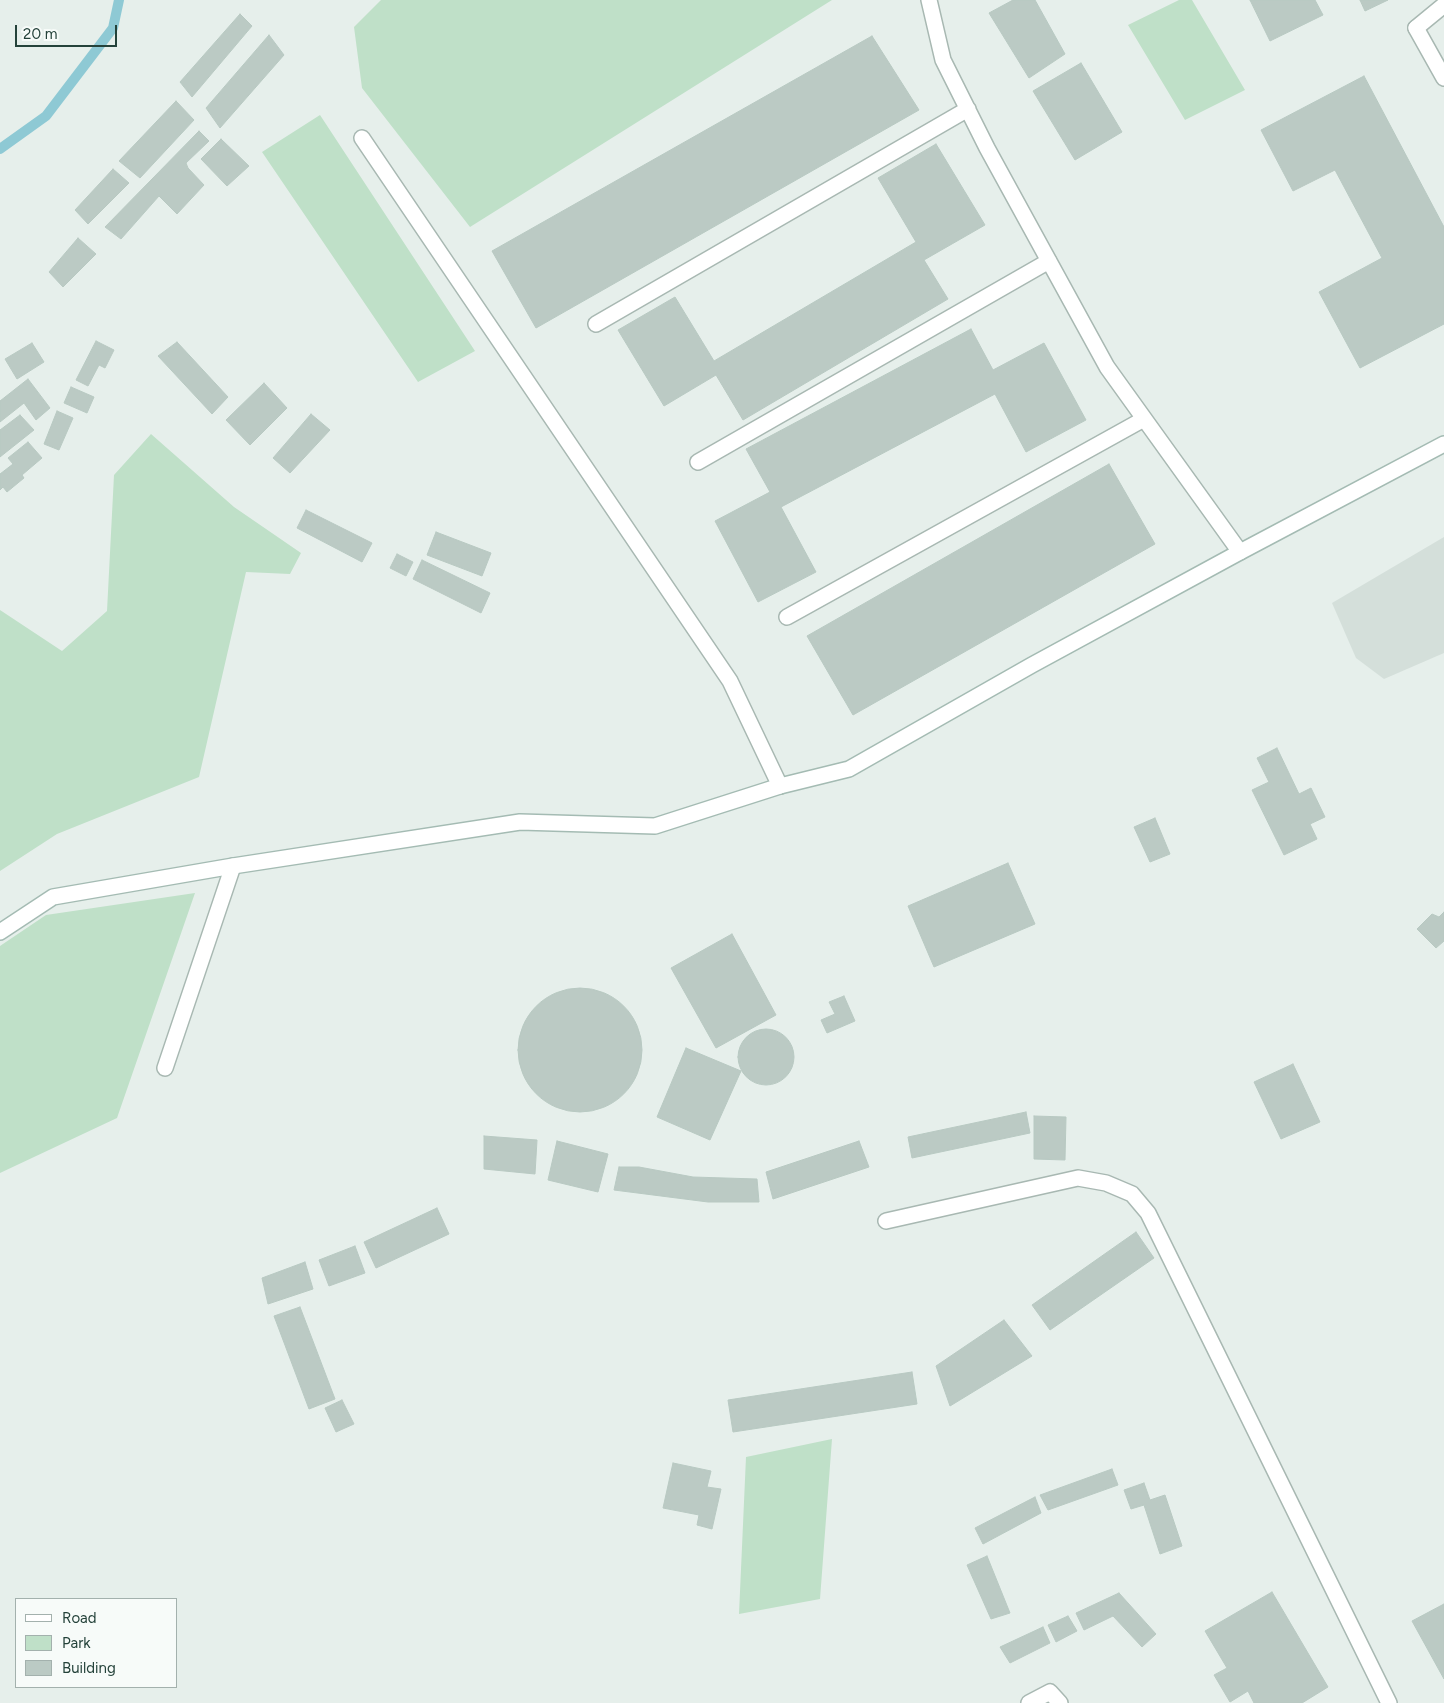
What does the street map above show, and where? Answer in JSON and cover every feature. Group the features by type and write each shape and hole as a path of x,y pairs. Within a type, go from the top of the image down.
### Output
{"street":[{"path":"928,0 943,60 987,148 1107,368 1240,552"},
{"path":"1444,5 1416,28 1444,78"},
{"path":"596,324 968,109"},
{"path":"362,138 730,681 780,786"},
{"path":"698,462 1049,261"},
{"path":"787,617 1144,419"},
{"path":"0,932 53,897 233,866 520,822 655,826 780,786 849,769 1032,665 1444,444"},
{"path":"165,1068 233,866"},
{"path":"886,1221 1078,1178 1106,1183 1132,1194 1148,1213 1389,1703"},
{"path":"1030,1703 1050,1692 1060,1703"}],"shaded area":[{"path":"1444,537 1444,653 1384,679 1356,658 1332,603"}],"green space":[{"path":"381,0 832,0 470,227 362,88 354,27"},
{"path":"1179,0 1192,0 1245,90 1185,120 1128,25"},
{"path":"320,115 475,351 418,382 262,152"},
{"path":"151,434 234,507 301,553 290,574 246,572 199,777 57,834 0,871 0,610 62,651 107,611 114,475"},
{"path":"195,893 117,1118 0,1173 0,946 46,915"},
{"path":"832,1439 820,1599 739,1614 746,1457"}],"building":[{"path":"1013,0 1035,0 1065,54 1029,78 989,13"},
{"path":"1250,0 1315,0 1323,15 1270,41"},
{"path":"1360,0 1388,0 1365,11"},
{"path":"240,14 252,26 192,97 180,82"},
{"path":"269,35 284,55 220,128 206,108"},
{"path":"872,36 919,110 536,328 492,251"},
{"path":"1081,63 1122,132 1075,160 1033,91"},
{"path":"1364,76 1444,227 1444,324 1360,368 1319,292 1382,258 1335,170 1293,191 1261,130"},
{"path":"176,101 194,120 140,178 119,161"},
{"path":"199,131 209,141 186,163 188,168 204,185 177,214 159,196 121,239 105,227"},
{"path":"221,139 249,166 227,186 201,159"},
{"path":"936,144 985,225 924,260 948,299 743,420 716,375 664,406 618,330 675,297 714,361 916,242 878,178"},
{"path":"113,169 129,183 88,224 75,210"},
{"path":"78,238 96,254 63,287 49,272"},
{"path":"971,329 993,370 1044,343 1086,420 1026,452 995,394 781,507 816,572 758,602 715,521 770,492 746,449"},
{"path":"96,341 114,350 105,368 99,365 88,386 76,380"},
{"path":"177,342 228,397 212,414 158,356"},
{"path":"32,343 44,362 17,379 5,359"},
{"path":"28,379 50,408 36,420 24,403 0,422 0,401"},
{"path":"264,383 287,408 250,445 226,420"},
{"path":"71,387 94,397 87,413 64,403"},
{"path":"57,411 73,418 59,450 44,444"},
{"path":"311,414 330,430 290,473 273,458"},
{"path":"20,415 34,430 0,457 0,430"},
{"path":"28,442 42,458 22,475 24,478 7,492 3,487 0,490 0,474 13,464 8,458"},
{"path":"1109,464 1155,544 853,715 807,636"},
{"path":"306,510 372,543 362,562 297,528"},
{"path":"436,532 491,553 482,576 427,555"},
{"path":"397,554 413,562 406,576 390,568"},
{"path":"422,560 490,593 481,613 413,579"},
{"path":"1277,748 1299,794 1311,788 1325,817 1310,824 1317,839 1284,855 1252,790 1269,782 1257,758"},
{"path":"1155,818 1170,854 1150,862 1134,827"},
{"path":"1008,863 1035,924 934,967 908,906"},
{"path":"1444,912 1444,941 1436,948 1417,929 1432,914 1439,917"},
{"path":"732,934 776,1015 716,1048 671,968"},
{"path":"580,988 604,992 624,1006 638,1026 642,1050 638,1074 624,1094 604,1108 580,1112 556,1108 536,1094 522,1074 518,1050 522,1026 536,1006 556,992"},
{"path":"844,996 855,1021 827,1033 821,1020 835,1014 829,1002"},
{"path":"760,1029 772,1029 782,1033 790,1041 794,1057 790,1073 782,1081 772,1085 760,1085 750,1081 742,1073 738,1063 738,1051 742,1041 750,1033"},
{"path":"686,1048 741,1071 710,1140 657,1117"},
{"path":"1293,1064 1320,1122 1281,1139 1254,1082"},
{"path":"1026,1112 1030,1133 912,1158 908,1137"},
{"path":"1034,1116 1066,1117 1065,1160 1034,1159"},
{"path":"484,1136 537,1140 535,1174 484,1169"},
{"path":"557,1141 608,1154 598,1192 548,1180"},
{"path":"859,1141 869,1167 773,1199 766,1172"},
{"path":"619,1167 639,1167 693,1177 757,1179 759,1202 708,1202 614,1190"},
{"path":"437,1208 449,1234 376,1268 364,1242"},
{"path":"1136,1232 1154,1258 1050,1330 1032,1305"},
{"path":"355,1246 365,1273 329,1286 319,1260"},
{"path":"305,1262 313,1289 268,1304 262,1278"},
{"path":"300,1307 335,1399 309,1409 274,1316"},
{"path":"1004,1320 1032,1356 950,1406 936,1366"},
{"path":"912,1372 917,1404 733,1432 728,1400"},
{"path":"342,1400 354,1424 336,1432 325,1408"},
{"path":"673,1463 711,1471 707,1487 721,1489 712,1529 697,1525 699,1515 663,1508"},
{"path":"1112,1469 1118,1485 1048,1510 1040,1495"},
{"path":"1144,1483 1150,1500 1165,1495 1182,1546 1160,1554 1144,1505 1131,1509 1124,1490"},
{"path":"1035,1497 1041,1513 983,1544 975,1528"},
{"path":"987,1556 1010,1613 991,1619 967,1565"},
{"path":"1272,1592 1328,1687 1302,1703 1254,1703 1248,1691 1230,1702 1214,1675 1227,1668 1205,1631"},
{"path":"1119,1593 1156,1634 1142,1647 1113,1616 1084,1630 1076,1613"},
{"path":"1444,1604 1444,1679 1412,1621"},
{"path":"1068,1616 1077,1631 1056,1642 1048,1625"},
{"path":"1043,1627 1050,1643 1010,1663 1000,1647"}],"waterway":[{"path":"0,149 46,116 113,28 119,0"}]}
